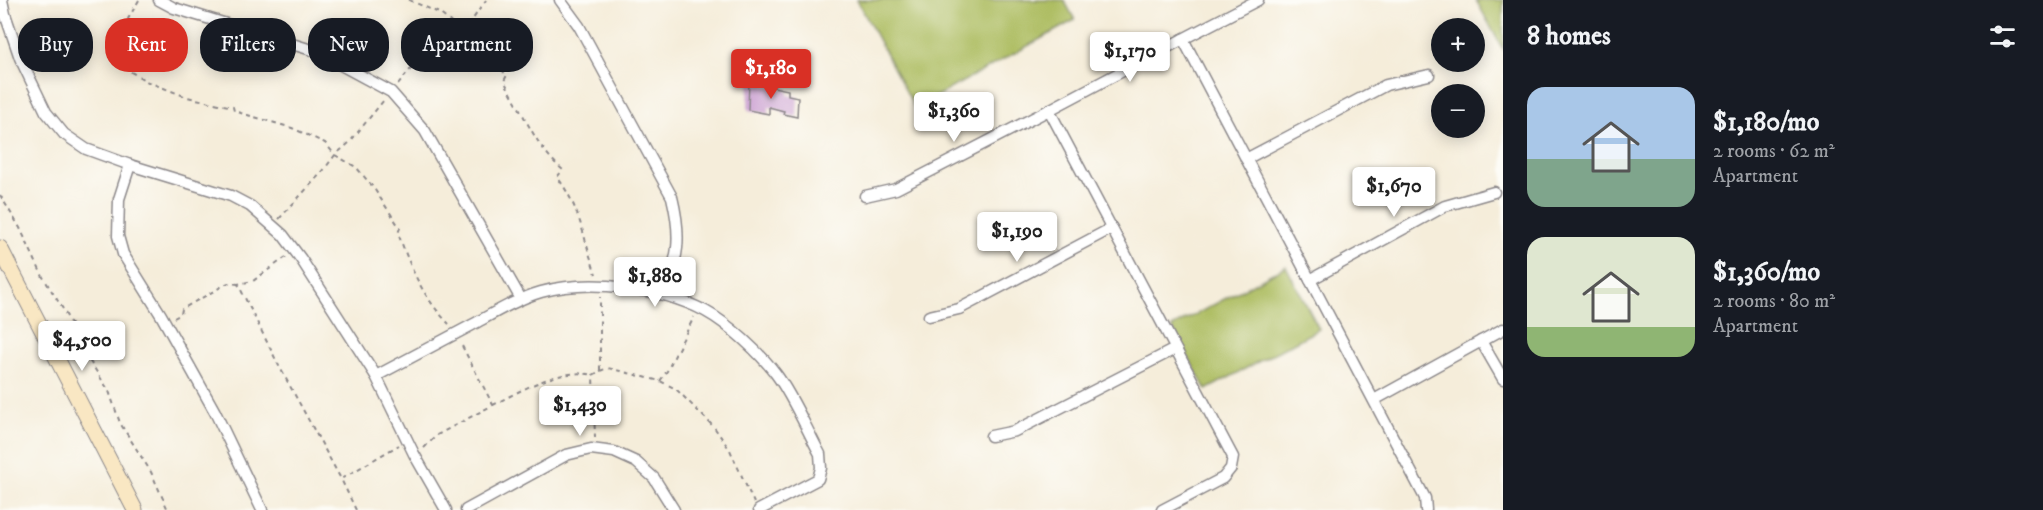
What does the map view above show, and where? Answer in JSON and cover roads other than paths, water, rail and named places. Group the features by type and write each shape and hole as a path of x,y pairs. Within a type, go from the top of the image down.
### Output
{"main road":[{"path":"0,248 135,510"}],"street":[{"path":"2,0 4,14 20,58 46,112 63,134 86,148 130,165 231,196 250,206 273,225 295,250 376,376 414,454 446,510"},
{"path":"159,0 174,8 315,51 391,92 425,131 521,299"},
{"path":"560,0 579,26 672,197 677,226 677,249 669,279 657,294"},
{"path":"865,196 896,189 1258,0"},
{"path":"1183,39 1425,498 1426,510"},
{"path":"1246,159 1386,86 1429,75"},
{"path":"1049,110 1233,457 1231,468 1223,478 1162,510"},
{"path":"130,165 119,199 118,236 123,254 166,324 215,412 262,510"},
{"path":"1310,280 1445,206 1494,192"},
{"path":"929,316 959,309 1112,228"},
{"path":"376,376 521,299 541,292 568,286 600,286 657,294 705,312 747,343 777,375 820,454 821,468 818,479 758,510"},
{"path":"1374,400 1503,329"},
{"path":"1481,341 1503,379"},
{"path":"992,436 1016,431 1175,349"},
{"path":"466,510 566,455 594,449 614,452 636,462 654,478 674,510"}]}
